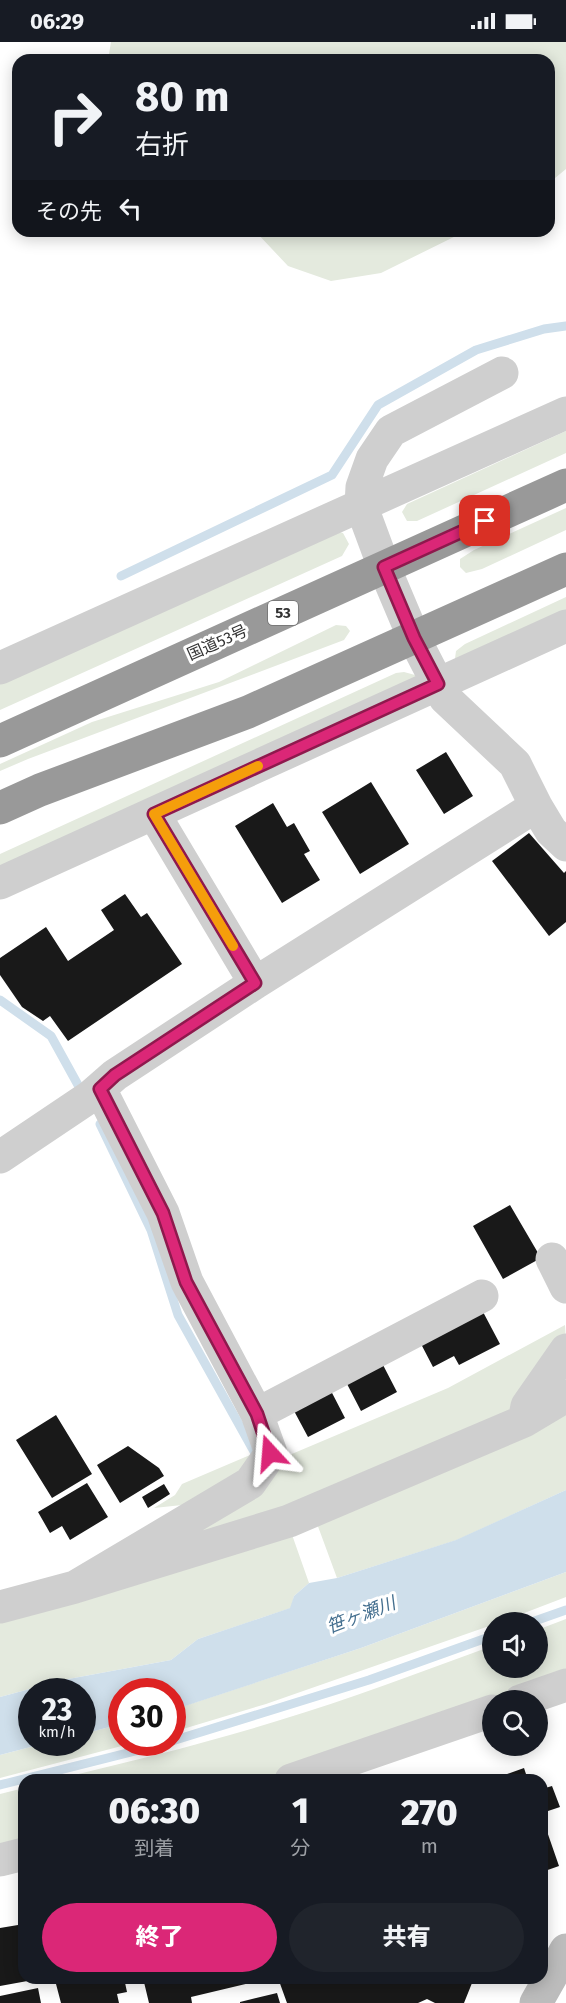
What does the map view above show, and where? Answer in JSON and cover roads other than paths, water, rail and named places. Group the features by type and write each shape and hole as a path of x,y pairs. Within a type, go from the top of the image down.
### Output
{"highway":[{"name":"国道53号","path":"0,741 566,485"},
{"path":"0,808 40,790 248,712 566,569"}],"street":[{"path":"502,373 391,431 372,459 362,487 361,505 414,638 445,698 515,764 551,831 566,845"},
{"path":"0,668 566,413"},
{"path":"0,883 566,626"},
{"path":"0,1157 91,1096 115,1075 255,983 536,806"},
{"path":"154,814 255,983"},
{"path":"75,1587 250,1483 270,1453 257,1414 186,1282 163,1213 91,1096"},
{"path":"257,1414 482,1296"},
{"path":"524,1421 527,1406 566,1350"},
{"path":"0,1606 75,1587 290,1521 524,1421 566,1396"},
{"path":"548,1691 566,1685"},
{"path":"308,1774 482,1714"},
{"path":"0,1860 18,1856"},
{"path":"548,1982 566,1950"},
{"path":"536,2003 547,1984"}],"water":[{"name":"笹ヶ瀬川","path":"566,1490 566,1572 361,1648 186,1706 186,1678 108,1678 108,1727 96,1731 96,1678 74,1678 171,1660 198,1639 290,1608 294,1596 309,1583 337,1578 456,1540"},
{"path":"18,1692 18,1750 0,1755 0,1697"}],"waterway":[{"path":"121,576 332,475 378,405 476,350 544,329 566,326"},
{"path":"0,1000 51,1036 83,1094"},
{"path":"100,1124 151,1230 178,1315 256,1455"},
{"path":"548,1616 566,1610"},
{"path":"186,1737 369,1680 482,1640"},
{"path":"44,1774 115,1756"},
{"path":"0,1785 18,1780"}]}
